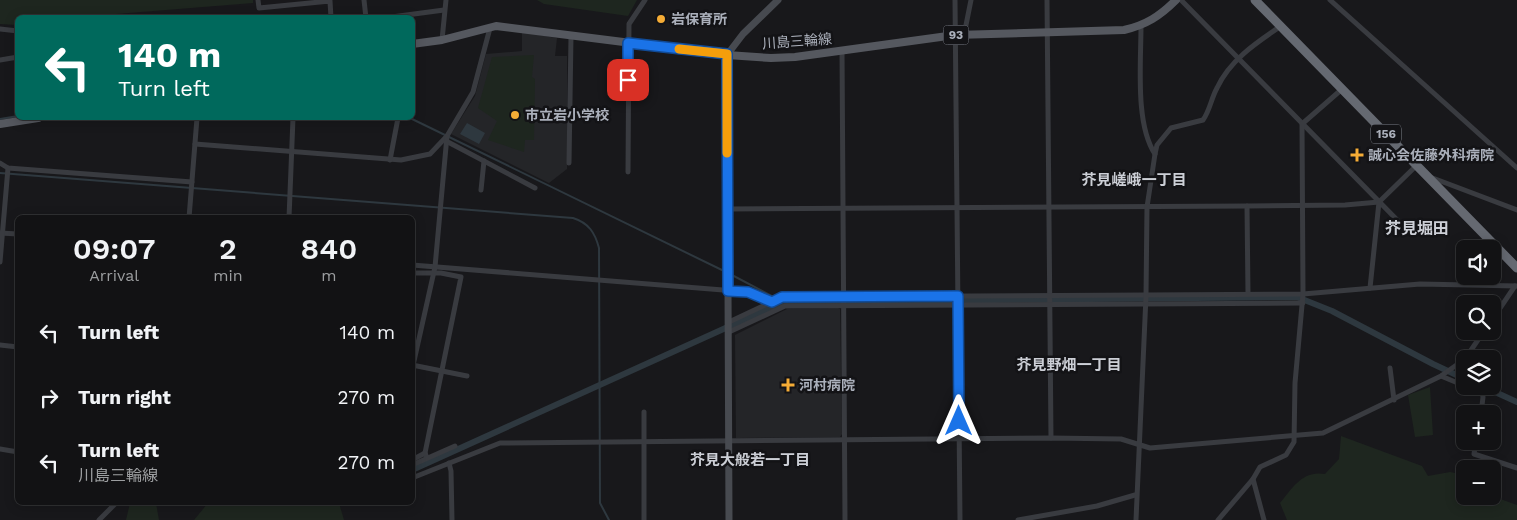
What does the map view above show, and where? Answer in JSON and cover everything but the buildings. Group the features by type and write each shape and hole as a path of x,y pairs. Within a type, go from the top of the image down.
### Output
{"highway":[{"name":"156","path":"1255,0 1517,268"}],"main road":[{"name":"川島三輪線","path":"415,44 442,40 490,28 514,27 628,43 771,58 955,35 1124,30 1141,26 1155,18 1176,0"},
{"path":"0,124 25,120"}],"street":[{"path":"258,0 259,8 332,0 331,15"},
{"path":"364,0 366,15"},
{"path":"442,40 446,0"},
{"path":"628,172 629,24 645,0"},
{"path":"729,520 727,54 738,39 778,0"},
{"path":"955,0 960,520"},
{"path":"964,35 972,0"},
{"path":"1047,0 1051,438"},
{"path":"1181,0 1408,232"},
{"path":"1330,0 1517,168"},
{"path":"406,15 444,10"},
{"path":"1141,26 1142,124 1148,144 1155,154"},
{"path":"1136,520 1146,296 1147,207 1157,146 1171,128 1203,120 1217,87 1238,59 1251,46 1280,26"},
{"path":"195,144 390,160 423,157 430,154 446,138 473,92 490,28"},
{"path":"0,29 15,31"},
{"path":"569,163 571,36"},
{"path":"842,50 845,520"},
{"path":"0,60 15,58"},
{"path":"1302,124 1341,90"},
{"path":"189,215 197,120"},
{"path":"289,215 290,151 293,120"},
{"path":"390,160 398,120"},
{"path":"1218,520 1253,479 1260,467 1291,450 1294,436 1295,382 1304,294 1302,124"},
{"path":"446,138 535,188"},
{"path":"415,358 435,266 446,138"},
{"path":"481,190 484,161"},
{"path":"0,163 7,171 192,183"},
{"path":"1370,288 1379,202 1417,165"},
{"path":"0,262 7,171"},
{"path":"1428,176 1517,210"},
{"path":"728,209 1304,206 1379,202"},
{"path":"1247,206 1248,294"},
{"path":"1,233 15,234"},
{"path":"415,265 748,292 772,302"},
{"path":"415,273 441,273 461,277 426,456 415,463"},
{"path":"728,322 782,297 1304,294 1420,284 1516,286"},
{"path":"1501,307 1516,286"},
{"path":"1234,294 1234,304"},
{"path":"728,332 786,306 1303,303"},
{"path":"0,345 15,347"},
{"path":"415,477 500,443 1051,438 1121,439 1150,448 1323,433 1394,400 1441,376 1456,365"},
{"path":"415,367 442,370 467,376"},
{"path":"1390,368 1394,400"},
{"path":"1441,376 1456,382"},
{"path":"644,412 644,520"},
{"path":"415,459 455,446"},
{"path":"0,449 15,452"},
{"path":"1475,450 1474,454 1517,468"},
{"path":"449,463 451,471 452,520"},
{"path":"1253,479 1264,520"},
{"path":"1018,520 1097,506 1136,495"},
{"path":"99,520 115,505"},
{"path":"1050,513 1050,520"}],"shaded area":[{"path":"0,0 253,0 253,3 104,15 15,15 15,25 0,24"},
{"path":"537,0 637,0 628,16 544,4"},
{"name":"市立岩小学校","path":"522,32 557,38 555,56 567,56 567,169 549,183 451,134 475,96 486,54 522,51"},
{"path":"534,55 532,77 535,79 534,140 525,140 524,152 488,140 497,121 478,108 492,57"},
{"path":"467,123 485,133 479,144 460,134"},
{"name":"河村病院","path":"787,309 840,309 842,434 840,437 736,438 735,335"},
{"path":"1430,387 1433,435 1415,437 1408,395"},
{"path":"1341,436 1422,466 1428,476 1450,472 1456,473 1456,505 1501,505 1501,499 1517,505 1517,520 1287,520 1280,503 1289,491 1305,477 1317,473 1325,474 1339,459"},
{"path":"130,505 156,505 159,520 126,520"},
{"path":"206,505 340,505 344,520 194,520"}],"waterway":[{"path":"0,119 15,116"},
{"path":"414,120 726,272"},
{"path":"0,173 573,218 579,220 593,233 599,248 600,503 609,520"},
{"path":"730,274 783,302"},
{"path":"415,469 783,302 1297,297 1332,311 1456,375"},
{"path":"1501,395 1517,402"}],"slow traffic":[{"path":"679,49 727,54 727,153"}],"place":[{"name":"岩保育所","path":"661,19"},
{"name":"市立岩小学校","path":"515,115"},
{"name":"誠心会佐藤外科病院","path":"1357,155"},
{"name":"河村病院","path":"788,385"}],"district":[{"name":"芥見嵯峨一丁目","path":"1134,180"},
{"name":"芥見堀田","path":"1417,228"},
{"name":"芥見野畑一丁目","path":"1069,365"},
{"name":"芥見大般若一丁目","path":"750,460"}],"route":[{"path":"628,80 628,43 727,54 728,291 748,292 772,302 782,297 958,296 959,421"}]}
